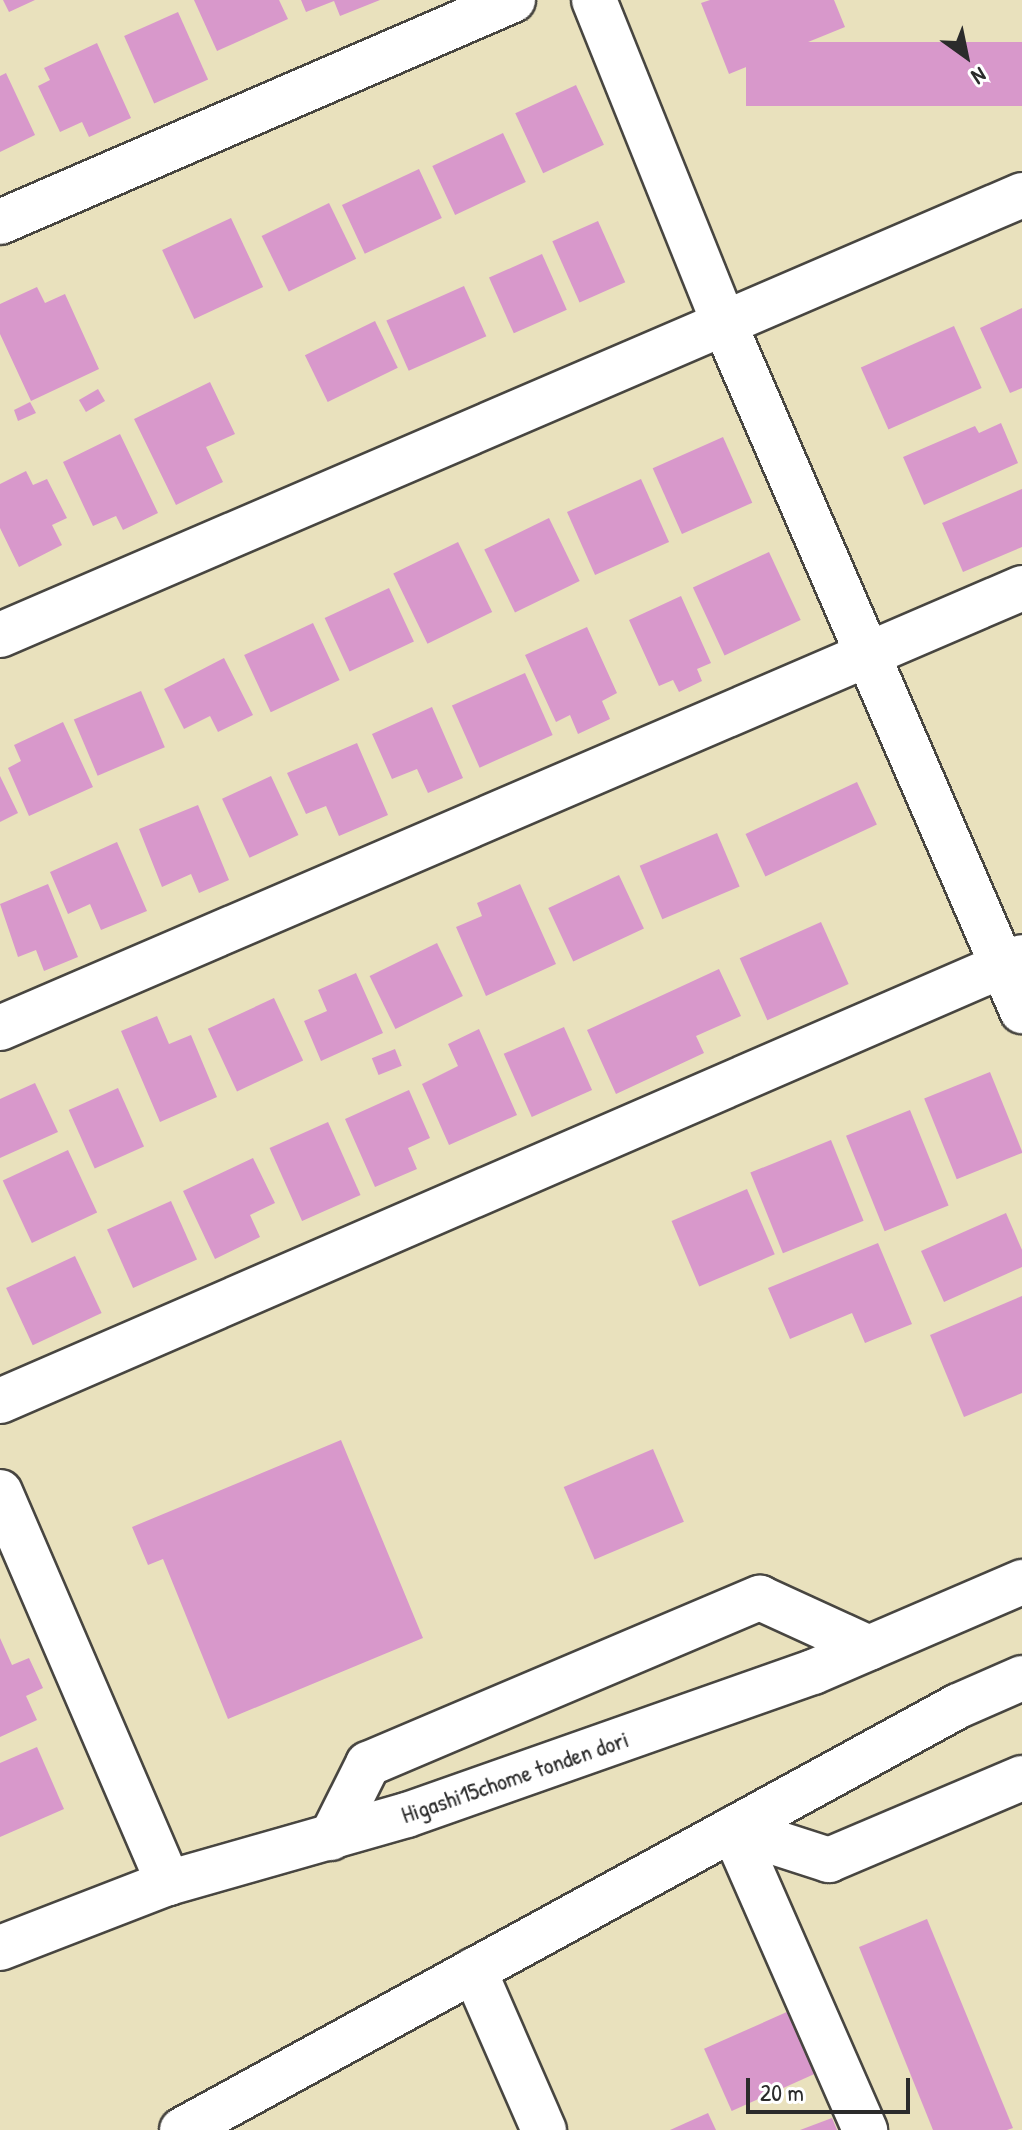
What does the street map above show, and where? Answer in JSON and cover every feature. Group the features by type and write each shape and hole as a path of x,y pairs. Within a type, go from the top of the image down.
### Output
{"street":[{"path":"0,222 513,0"},
{"path":"594,0 724,323 866,654 1011,962 1022,1011"},
{"path":"0,635 1022,195"},
{"path":"0,1028 1022,588"},
{"path":"0,1401 1011,962"},
{"path":"0,1492 168,1883"},
{"name":"Higashi15chome tonden dori","path":"0,1948 168,1883 331,1838 813,1672 1022,1582"},
{"path":"331,1838 368,1764 760,1598 869,1648"},
{"path":"182,2130 958,1706 1022,1678"},
{"path":"733,1829 829,1860 1022,1778"},
{"path":"733,1829 865,2130"},
{"path":"474,1970 544,2130"}],"building":[{"path":"3,0 35,0 9,12"},
{"path":"194,0 279,0 288,19 217,51"},
{"path":"301,0 380,0 340,16 334,1 306,12"},
{"path":"710,0 834,0 845,27 729,74 701,3"},
{"path":"178,12 208,80 154,104 124,36"},
{"path":"746,42 1022,42 1022,106 746,106"},
{"path":"97,43 131,118 89,137 82,122 60,132 38,86 50,80 44,68"},
{"path":"6,73 35,135 0,152 0,76"},
{"path":"576,85 604,145 543,173 515,113"},
{"path":"503,133 526,182 455,215 432,166"},
{"path":"419,169 442,218 365,254 342,205"},
{"path":"329,203 356,259 289,292 262,236"},
{"path":"231,218 263,287 194,319 162,250"},
{"path":"598,221 625,282 580,303 552,241"},
{"path":"542,254 567,310 514,333 489,278"},
{"path":"464,286 486,336 409,371 386,321"},
{"path":"37,287 45,303 65,294 99,369 31,401 0,334 0,304"},
{"path":"1022,308 1022,388 1010,393 980,328"},
{"path":"375,321 398,368 328,402 305,355"},
{"path":"954,326 982,388 888,430 861,367"},
{"path":"210,382 235,434 206,447 223,482 176,505 134,419"},
{"path":"98,389 105,401 86,412 79,400"},
{"path":"30,402 36,413 18,421 14,410"},
{"path":"1001,423 1018,463 924,505 903,457 975,426 979,433"},
{"path":"120,434 158,513 123,530 116,516 93,526 63,462"},
{"path":"723,437 752,503 682,534 653,468"},
{"path":"26,471 33,485 47,479 67,518 52,525 62,545 19,567 0,528 0,484"},
{"path":"641,479 669,542 595,575 567,512"},
{"path":"1022,489 1022,547 963,572 942,523"},
{"path":"549,518 580,581 515,612 484,550"},
{"path":"458,542 492,612 427,644 393,574"},
{"path":"769,552 801,620 725,655 693,587"},
{"path":"389,588 414,641 350,671 325,618"},
{"path":"681,596 711,663 697,669 702,681 679,692 673,680 659,686 629,620"},
{"path":"313,623 340,680 271,712 244,655"},
{"path":"587,627 617,693 602,701 610,719 578,734 570,715 556,722 525,655"},
{"path":"224,658 253,715 218,732 210,716 184,729 164,689"},
{"path":"525,673 553,735 480,768 452,706"},
{"path":"141,691 165,747 98,776 74,720"},
{"path":"432,707 463,778 428,793 417,769 392,779 372,734"},
{"path":"63,722 93,787 29,816 8,768 21,761 14,745"},
{"path":"357,743 388,815 339,836 326,806 306,814 287,773"},
{"path":"0,776 18,813 0,822"},
{"path":"271,776 298,835 250,858 222,799"},
{"path":"857,782 877,825 765,877 746,834"},
{"path":"198,805 229,880 199,893 191,874 162,887 139,829"},
{"path":"717,833 740,886 662,919 640,866"},
{"path":"117,842 147,911 101,930 90,904 68,914 50,872"},
{"path":"619,875 644,928 573,961 548,908"},
{"path":"48,884 78,957 44,971 36,950 18,957 0,904"},
{"path":"520,884 556,964 486,996 456,927 482,916 477,903"},
{"path":"821,922 849,984 767,1020 740,958"},
{"path":"437,943 463,996 395,1029 370,976"},
{"path":"719,969 741,1016 696,1036 704,1053 616,1094 587,1030"},
{"path":"356,973 383,1033 321,1061 304,1021 327,1011 318,990"},
{"path":"274,998 303,1061 237,1091 208,1029"},
{"path":"157,1016 169,1044 191,1035 217,1097 160,1122 121,1031"},
{"path":"564,1027 592,1090 532,1117 504,1054"},
{"path":"479,1029 517,1115 449,1145 422,1084 458,1066 448,1044"},
{"path":"395,1049 402,1066 379,1075 372,1058"},
{"path":"990,1072 1022,1153 957,1179 924,1099"},
{"path":"35,1083 58,1132 0,1158 0,1099"},
{"path":"118,1088 144,1146 95,1168 69,1110"},
{"path":"409,1090 430,1138 408,1148 417,1169 375,1187 345,1119"},
{"path":"910,1110 949,1205 885,1231 846,1136"},
{"path":"328,1122 361,1195 302,1221 270,1148"},
{"path":"831,1140 864,1221 783,1253 750,1173"},
{"path":"68,1150 97,1213 32,1243 3,1180"},
{"path":"253,1158 275,1203 250,1215 260,1237 215,1259 183,1191"},
{"path":"747,1189 775,1254 699,1286 672,1221"},
{"path":"171,1201 197,1259 133,1288 107,1229"},
{"path":"1006,1213 1022,1250 1022,1267 944,1302 921,1251"},
{"path":"878,1243 912,1324 865,1343 852,1313 790,1339 768,1288"},
{"path":"75,1256 102,1313 33,1345 6,1288"},
{"path":"1022,1296 1022,1393 964,1417 930,1335"},
{"path":"341,1440 423,1638 228,1719 163,1559 148,1565 132,1527"},
{"path":"653,1449 684,1522 595,1560 564,1487"},
{"path":"0,1638 12,1665 29,1658 43,1688 26,1696 37,1720 0,1737"},
{"path":"37,1747 64,1809 0,1837 0,1763"},
{"path":"927,1919 1013,2128 933,2130 859,1947"},
{"path":"789,2011 817,2073 732,2111 704,2049"},
{"path":"708,2113 716,2130 670,2130"},
{"path":"832,2118 837,2130 800,2130"}]}
